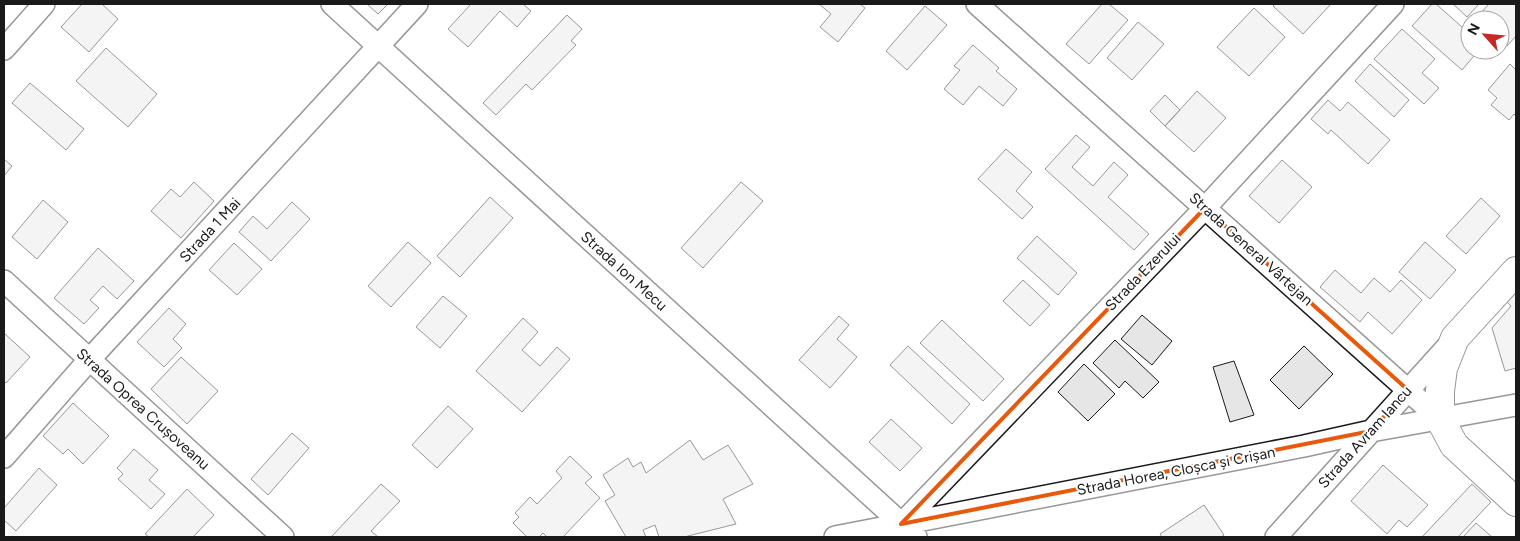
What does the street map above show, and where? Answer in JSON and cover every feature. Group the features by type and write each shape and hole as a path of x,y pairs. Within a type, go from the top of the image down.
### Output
{"street":[{"path":"4,49 44,4"},
{"name":"Strada Ion Mecu","path":"332,4 902,533"},
{"name":"Strada 1 Mai","path":"4,457 89,360 418,4"},
{"name":"Strada General Vârtejan","path":"977,4 1440,419 1454,445 1516,502"},
{"name":"Strada Ezerului","path":"902,533 1392,4"},
{"name":"Strada Avram Iancu","path":"1276,537 1516,271"},
{"name":"Strada Oprea Crușoveanu","path":"4,281 283,537"},
{"name":"Strada Avram Iancu","path":"1440,419 1440,391 1443,368 1455,338"},
{"name":"Strada Horea, Cloșca și Crișan","path":"835,537 902,533 1371,431 1516,405"}],"highlighted area":[{"path":"1205,208 1408,390 1371,431 901,524"}],"building":[{"path":"82,4 102,4 118,19 89,52 61,27"},
{"path":"367,4 388,4 378,14"},
{"path":"471,4 523,4 531,11 517,27 500,11 468,47 448,29"},
{"path":"819,4 860,4 865,8 838,42 820,27 831,14"},
{"path":"1102,4 1109,4 1128,20 1089,64 1066,44"},
{"path":"1275,4 1331,4 1303,34 1273,6"},
{"path":"1432,4 1436,4 1460,25 1460,60 1470,60 1462,70 1412,26"},
{"path":"1453,4 1479,4 1473,10 1460,10"},
{"path":"1489,4 1516,4 1516,36 1510,43 1510,10 1483,10"},
{"path":"925,6 947,25 907,70 886,51"},
{"path":"1254,8 1285,37 1249,76 1217,47"},
{"path":"567,15 582,29 571,41 576,45 532,90 526,84 496,115 483,103"},
{"path":"1138,22 1164,44 1132,80 1107,58"},
{"path":"1402,29 1435,59 1422,73 1439,88 1424,104 1374,59"},
{"path":"973,45 999,68 996,71 1017,89 1003,106 979,86 963,105 944,89 960,70 954,66"},
{"path":"106,48 157,94 128,127 76,81"},
{"path":"1370,64 1409,100 1394,117 1355,81"},
{"path":"1510,64 1516,70 1516,116 1514,114 1509,120 1491,105 1497,98 1488,90"},
{"path":"30,83 84,129 66,150 12,103"},
{"path":"1197,91 1226,118 1194,152 1165,126"},
{"path":"1165,95 1180,110 1165,126 1150,111"},
{"path":"1328,100 1340,111 1348,102 1390,140 1368,164 1331,130 1328,134 1311,119"},
{"path":"1076,135 1090,147 1072,167 1093,186 1114,162 1128,175 1108,197 1149,234 1134,250 1045,169"},
{"path":"1006,149 1032,172 1016,191 1033,207 1022,219 978,179"},
{"path":"4,159 12,166 4,176"},
{"path":"1282,160 1312,187 1279,223 1249,196"},
{"path":"194,182 214,201 181,238 151,211 171,189 180,197"},
{"path":"741,182 763,201 703,268 681,248"},
{"path":"490,197 513,218 460,277 437,256"},
{"path":"1481,198 1500,216 1466,254 1446,236"},
{"path":"43,200 68,222 37,259 12,237"},
{"path":"292,202 310,219 271,261 239,232 253,216 267,229"},
{"path":"1037,236 1077,273 1058,295 1017,258"},
{"path":"408,242 431,263 391,307 368,286"},
{"path":"1425,242 1456,270 1430,299 1399,272"},
{"path":"234,243 262,269 237,295 209,270"},
{"path":"98,248 134,281 117,299 103,286 90,300 99,308 84,324 54,298"},
{"path":"1335,270 1361,293 1374,278 1390,292 1401,280 1422,300 1392,334 1368,312 1360,322 1320,287"},
{"path":"1023,280 1050,305 1030,326 1003,301"},
{"path":"1516,292 1516,368 1505,371 1492,328 1511,306 1506,301"},
{"path":"443,296 467,316 440,348 416,327"},
{"path":"169,308 186,324 173,339 182,348 164,367 137,342"},
{"path":"1142,315 1172,341 1152,365 1121,339"},
{"path":"839,316 849,325 837,339 857,357 830,388 799,360"},
{"path":"523,318 538,332 522,350 540,366 557,347 570,359 522,412 476,371"},
{"path":"942,320 1004,379 983,401 920,343"},
{"path":"4,333 30,357 6,383 4,381"},
{"path":"1115,340 1159,382 1143,398 1125,381 1119,388 1093,363"},
{"path":"908,346 970,404 952,424 890,365"},
{"path":"1304,346 1333,374 1299,409 1270,380"},
{"path":"181,357 218,391 187,424 151,389"},
{"path":"1234,361 1254,415 1230,422 1213,367"},
{"path":"1084,364 1115,394 1088,421 1058,392"},
{"path":"73,403 109,436 83,464 68,449 63,454 43,436"},
{"path":"448,406 473,429 437,468 412,445"},
{"path":"891,419 922,448 900,471 869,442"},
{"path":"292,433 309,448 268,495 251,479"},
{"path":"690,440 703,460 728,445 753,484 723,499 736,524 684,537 659,537 655,525 643,530 646,537 626,537 605,501 615,495 603,475 628,458 633,467 641,462 646,473"},
{"path":"134,449 158,470 149,480 165,494 151,509 118,479 123,474 117,468"},
{"path":"570,456 592,477 585,483 600,498 563,537 547,537 543,533 539,537 527,537 513,523 519,517 515,513 530,497 537,504 562,478 556,471"},
{"path":"1383,465 1428,505 1407,527 1399,520 1387,534 1351,501"},
{"path":"39,468 57,485 16,531 4,520 4,508"},
{"path":"381,484 400,501 371,531 378,537 331,537"},
{"path":"1472,484 1491,502 1458,537 1422,537"},
{"path":"187,489 214,515 193,537 149,537 145,534"},
{"path":"1204,505 1224,535 1221,537 1162,537 1160,534"},
{"path":"1476,523 1492,537 1463,537"}]}
